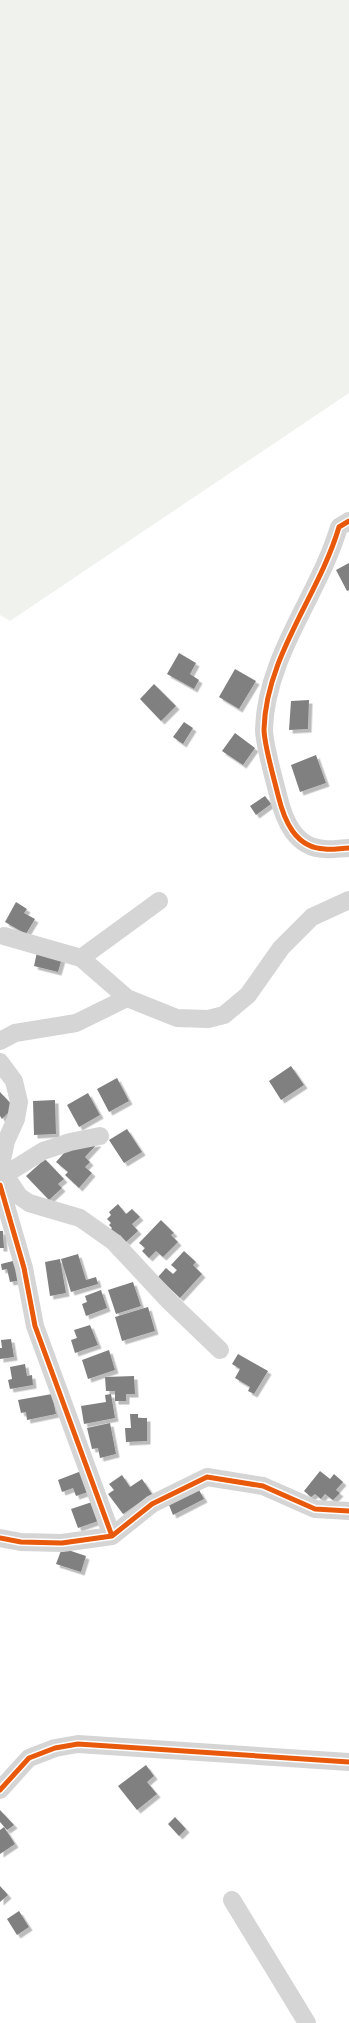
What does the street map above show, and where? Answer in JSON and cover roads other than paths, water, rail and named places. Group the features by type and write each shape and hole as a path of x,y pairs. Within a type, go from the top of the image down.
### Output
{"street":[{"path":"349,521 339,526 332,552 278,663 267,699 264,731 280,805 290,830 301,842 324,850 349,848"},
{"path":"4,936 81,958 127,998 177,1018 208,1019 224,1014 248,995 281,948 312,917 349,900"},
{"path":"81,958 159,901"},
{"path":"0,1041 15,1033 76,1023 127,998"},
{"path":"0,1062 14,1081 18,1102 16,1119 6,1141 1,1177 24,1268 35,1326 112,1536"},
{"path":"1,1177 43,1151 70,1142 100,1136"},
{"path":"1,1177 29,1203 80,1218 114,1242 169,1301 220,1350"},
{"path":"0,1538 21,1542 62,1543 112,1536 152,1504 207,1477 263,1486 315,1509 349,1511"},
{"path":"0,1790 28,1758 55,1748 78,1744 349,1762"},
{"path":"232,1900 307,2023"}]}
